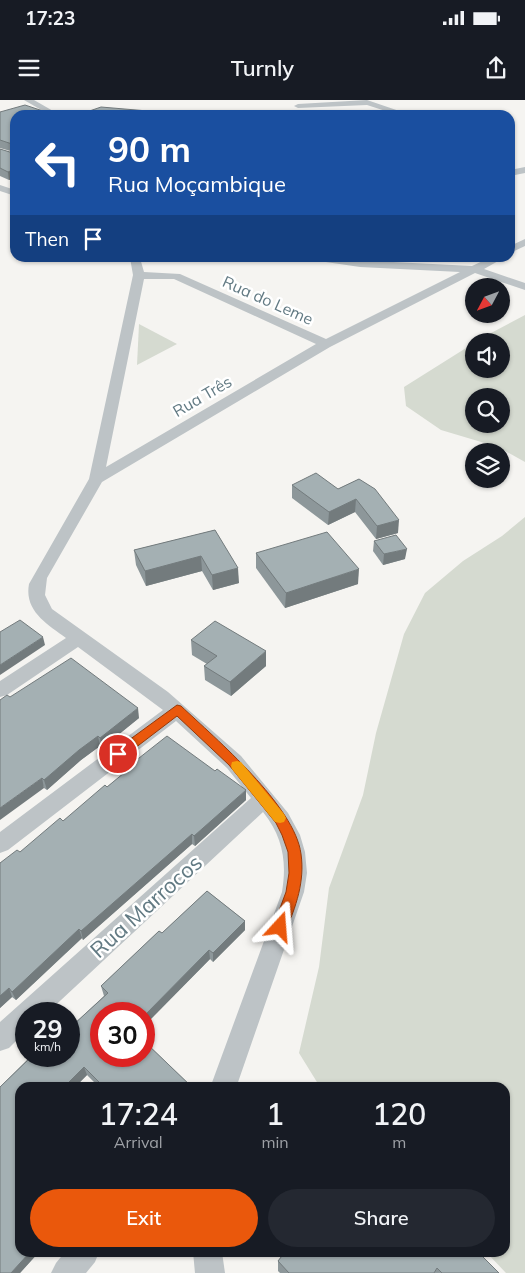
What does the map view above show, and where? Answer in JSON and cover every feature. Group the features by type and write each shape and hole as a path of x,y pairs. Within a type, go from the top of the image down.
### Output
{"street":[{"path":"28,100 47,110"},
{"path":"298,106 362,101 391,110"},
{"path":"346,262 474,269 525,287"},
{"path":"326,344 488,262"},
{"path":"137,266 96,479 36,585 36,598 44,612 177,710 234,762 281,819 289,835 294,852 296,873 293,892 226,1082"},
{"name":"Rua do Leme","path":"137,266 176,276 326,344"},
{"name":"Rua Três","path":"96,479 326,344"},
{"path":"0,690 79,638"},
{"path":"0,844 177,710"},
{"name":"Rua Marrocos","path":"40,1002 264,799"},
{"name":"Rua Marrocos","path":"0,1039 15,1025"},
{"path":"66,1273 80,1257"},
{"path":"208,1257 210,1273"}],"shaded area":[{"path":"525,315 525,462 510,454 510,443 485,443 441,430 406,406 404,387 465,349 465,378 510,378 510,333 491,333"},
{"path":"139,324 177,344 137,365"},
{"path":"525,517 525,1273 506,1273 491,1257 510,1257 510,1082 317,1082 299,1053 319,967 329,888 363,795 376,733 404,634 425,593 463,561 502,536"}],"building":[{"path":"25,105 40,110 10,110 10,143 0,140 0,112"},
{"path":"101,107 136,110 92,110"},
{"path":"0,149 10,152 10,171 0,168"},
{"path":"316,473 338,489 359,479 375,489 399,520 377,526 356,499 329,512 292,485"},
{"path":"215,530 238,568 212,575 201,556 145,571 134,550"},
{"path":"327,532 359,569 286,593 256,553"},
{"path":"396,535 407,549 384,554 374,541"},
{"path":"20,620 43,637 0,665 0,632"},
{"path":"215,621 266,651 230,682 204,666 217,656 191,640"},
{"path":"71,658 138,708 100,738 98,736 79,750 44,780 42,778 0,808 0,700 7,695 10,697"},
{"path":"167,736 215,771 217,769 246,790 194,836 192,834 81,931 79,929 12,992 9,988 0,996 0,863 17,850 20,852 60,818 63,821 105,785 107,787 136,763 134,762"},
{"path":"207,891 245,921 213,953 209,950 155,1005 155,1002 98,1002 108,993 101,986 159,931 162,933"},
{"path":"90,1009 90,1067 155,1067 155,1052 187,1082 99,1082 84,1067 69,1082 15,1082 15,1257 25,1257 11,1273 0,1273 0,1087 21,1067 80,1067 80,1019"},
{"path":"281,1257 483,1257 499,1273 442,1273 437,1268 434,1273 289,1273 278,1261"}],"slow traffic":[{"path":"237,766 280,818"}],"route":[{"path":"118,754 177,710 234,762 281,819 289,835 294,852 296,873 293,892 280,927"}]}
